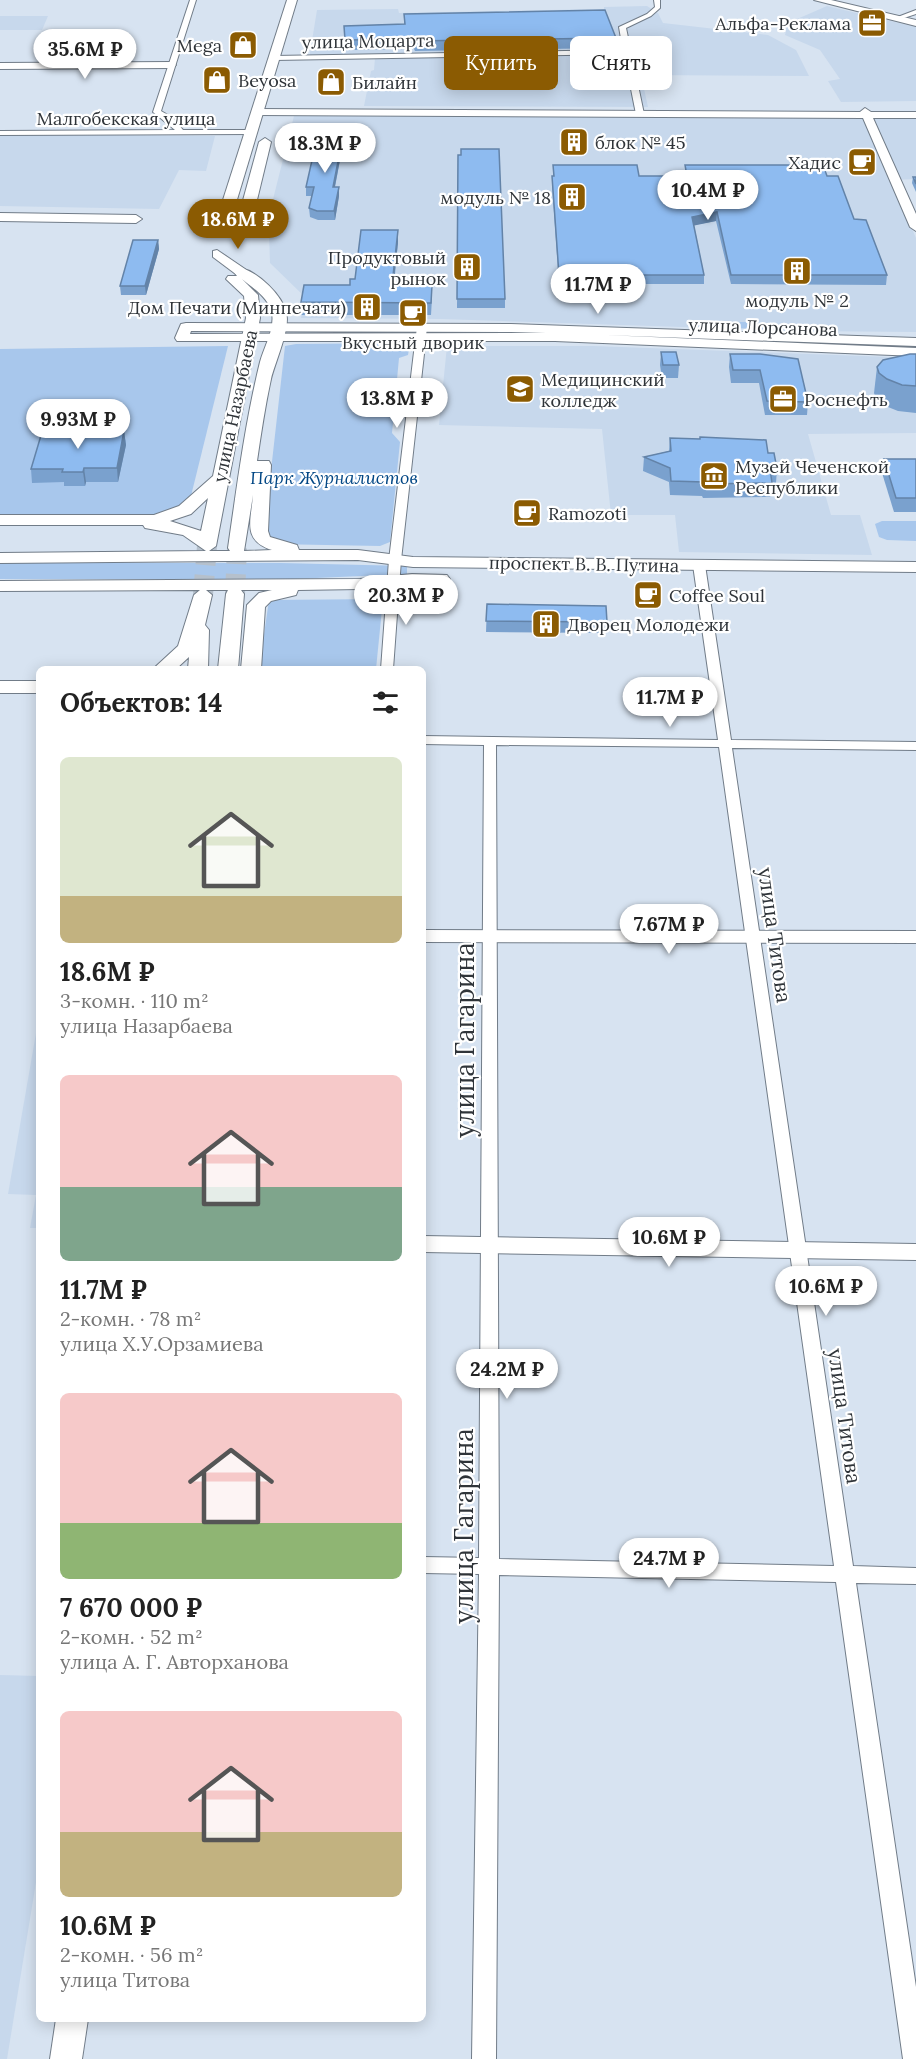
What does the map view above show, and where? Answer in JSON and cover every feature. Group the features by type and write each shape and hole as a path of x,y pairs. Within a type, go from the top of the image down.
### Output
{"main road":[{"path":"231,199 292,0"},
{"path":"296,30 304,0"},
{"path":"249,204 275,106"},
{"name":"улица Назарбаева","path":"235,273 273,300 279,312 259,395 237,548"},
{"name":"улица Назарбаева","path":"0,523 163,525 191,531 199,535 207,546 250,333 251,295 235,273"},
{"path":"259,395 265,407 260,531 262,540 276,546 332,556"},
{"path":"0,523 156,520 185,510 220,478"},
{"name":"проспект В. В. Путина","path":"0,558 358,555 413,562 916,583"},
{"name":"проспект В. В. Путина","path":"0,586 360,584 395,580 916,567"},
{"path":"251,666 256,604 265,597 293,591 360,584"},
{"path":"228,666 235,594"},
{"path":"168,666 182,657 189,647 202,595 198,666"},
{"path":"0,679 36,680"},
{"path":"0,687 36,687"}],"street":[{"path":"181,132 170,120 157,112 193,0"},
{"path":"624,36 622,27 654,13 658,7 657,0"},
{"path":"819,0 916,23"},
{"path":"898,18 916,12"},
{"name":"улица Моцарта","path":"274,58 570,53"},
{"path":"0,66 171,65"},
{"path":"636,90 640,112"},
{"path":"258,110 275,106 640,112 916,113"},
{"path":"866,112 916,227"},
{"name":"Малгобекская улица","path":"0,133 251,132"},
{"path":"0,217 131,222 0,222"},
{"path":"218,254 235,273"},
{"name":"улица Лорсанова","path":"250,333 573,329 916,342"},
{"path":"387,666 395,560 422,332"},
{"name":"улица Лорсанова","path":"422,332 916,352"},
{"name":"улица Титова","path":"700,573 915,2059"},
{"path":"426,740 916,746"},
{"name":"улица Гагарина","path":"484,2059 489,1565 490,741"},
{"path":"426,936 916,937"},
{"path":"426,1244 916,1252"},
{"path":"426,1565 916,1576"},
{"path":"66,2059 72,2022"}],"shaded area":[{"path":"647,6 658,13 663,23 768,35 796,50 809,76 672,75 672,36 570,36 570,90 644,90 648,107 364,106 375,58 309,59 317,10 398,9 399,13 604,9 604,7"},
{"path":"827,6 916,27 916,101 841,102 828,81 840,79 820,50 785,35 786,31 781,26"},
{"path":"0,16 48,16 42,30 0,30"},
{"path":"294,116 916,117 916,179 891,180 916,238 916,332 799,331 440,319 301,318 305,297 270,263 267,223"},
{"path":"0,134 215,136 206,171 179,170 159,209 0,206"},
{"path":"447,346 594,346 916,358 916,433 808,434 831,515 860,515 872,555 679,552 675,515 611,515 602,429 439,425"},
{"path":"36,1033 36,1195 8,1194"},
{"path":"36,1195 36,1228 30,1228"},
{"path":"0,1675 36,1676 36,1882 7,2059 0,2059"}],"green space":[{"path":"692,322 764,322 764,329 691,326"},
{"name":"Парк Журналистов","path":"410,343 408,355 399,358 392,433 400,442 390,542 380,546 272,544 268,542 268,529 265,524 285,346"},
{"path":"228,346 190,500 172,512 148,517 0,518 0,349"},
{"path":"882,521 916,521 916,541 887,540 879,537 875,524"},
{"path":"0,563 281,563 407,566 407,574 293,579 0,579"},
{"path":"383,599 376,666 259,666 269,600"}],"building":[{"path":"605,10 615,36 570,36 570,39 558,39 558,36 444,36 444,41 345,40 344,26 405,24 404,14"},
{"path":"343,136 333,187 339,187 334,211 317,211 309,208 314,187 306,187 317,138"},
{"path":"461,149 499,149 505,299 457,299 458,155 461,155"},
{"path":"553,165 637,165 639,176 687,176 685,165 823,165 827,176 838,176 854,219 866,220 887,275 731,275 717,212 692,217 704,275 559,275"},
{"path":"361,230 398,230 392,285 432,285 431,303 301,302 304,285 350,285 350,279 355,279"},
{"path":"133,240 158,240 145,286 120,286"},
{"path":"661,352 676,352 679,365 663,365"},
{"path":"730,354 760,354 798,359 808,402 767,401 760,370 733,370"},
{"path":"916,354 916,386 902,385 879,373 877,367 883,360"},
{"path":"94,428 94,432 124,431 117,468 84,468 83,472 62,472 63,469 31,469 42,432 72,432 73,429"},
{"name":"Музей Чеченской Республики","path":"700,437 766,440 768,453 774,453 777,469 770,469 772,483 704,484 704,482 671,481 670,468 644,457 671,451 670,438 700,439"},
{"path":"884,459 916,459 916,498 896,498"},
{"path":"487,604 606,606 607,622 486,621"}],"tunnel":[{"path":"203,595 207,546"},
{"path":"235,594 237,548"}],"place":[{"name":"Альфа-Реклама","path":"872,23"},
{"name":"Mega","path":"243,45"},
{"name":"Beyosa","path":"217,80"},
{"name":"Билайн","path":"331,82"},
{"name":"блок № 45","path":"574,142"},
{"name":"Хадис","path":"862,162"},
{"name":"модуль № 18","path":"572,197"},
{"name":"Продуктовый рынок","path":"467,267"},
{"name":"модуль № 2","path":"797,271"},
{"name":"Дом Печати (Минпечати)","path":"367,307"},
{"name":"Вкусный дворик","path":"413,313"},
{"name":"Медицинский колледж","path":"520,389"},
{"name":"Роснефть","path":"783,399"},
{"name":"Музей Чеченской Республики","path":"714,476"},
{"name":"Ramozoti","path":"527,513"},
{"name":"Coffee Soul","path":"648,595"},
{"name":"Дворец Молодежи","path":"546,624"}]}
